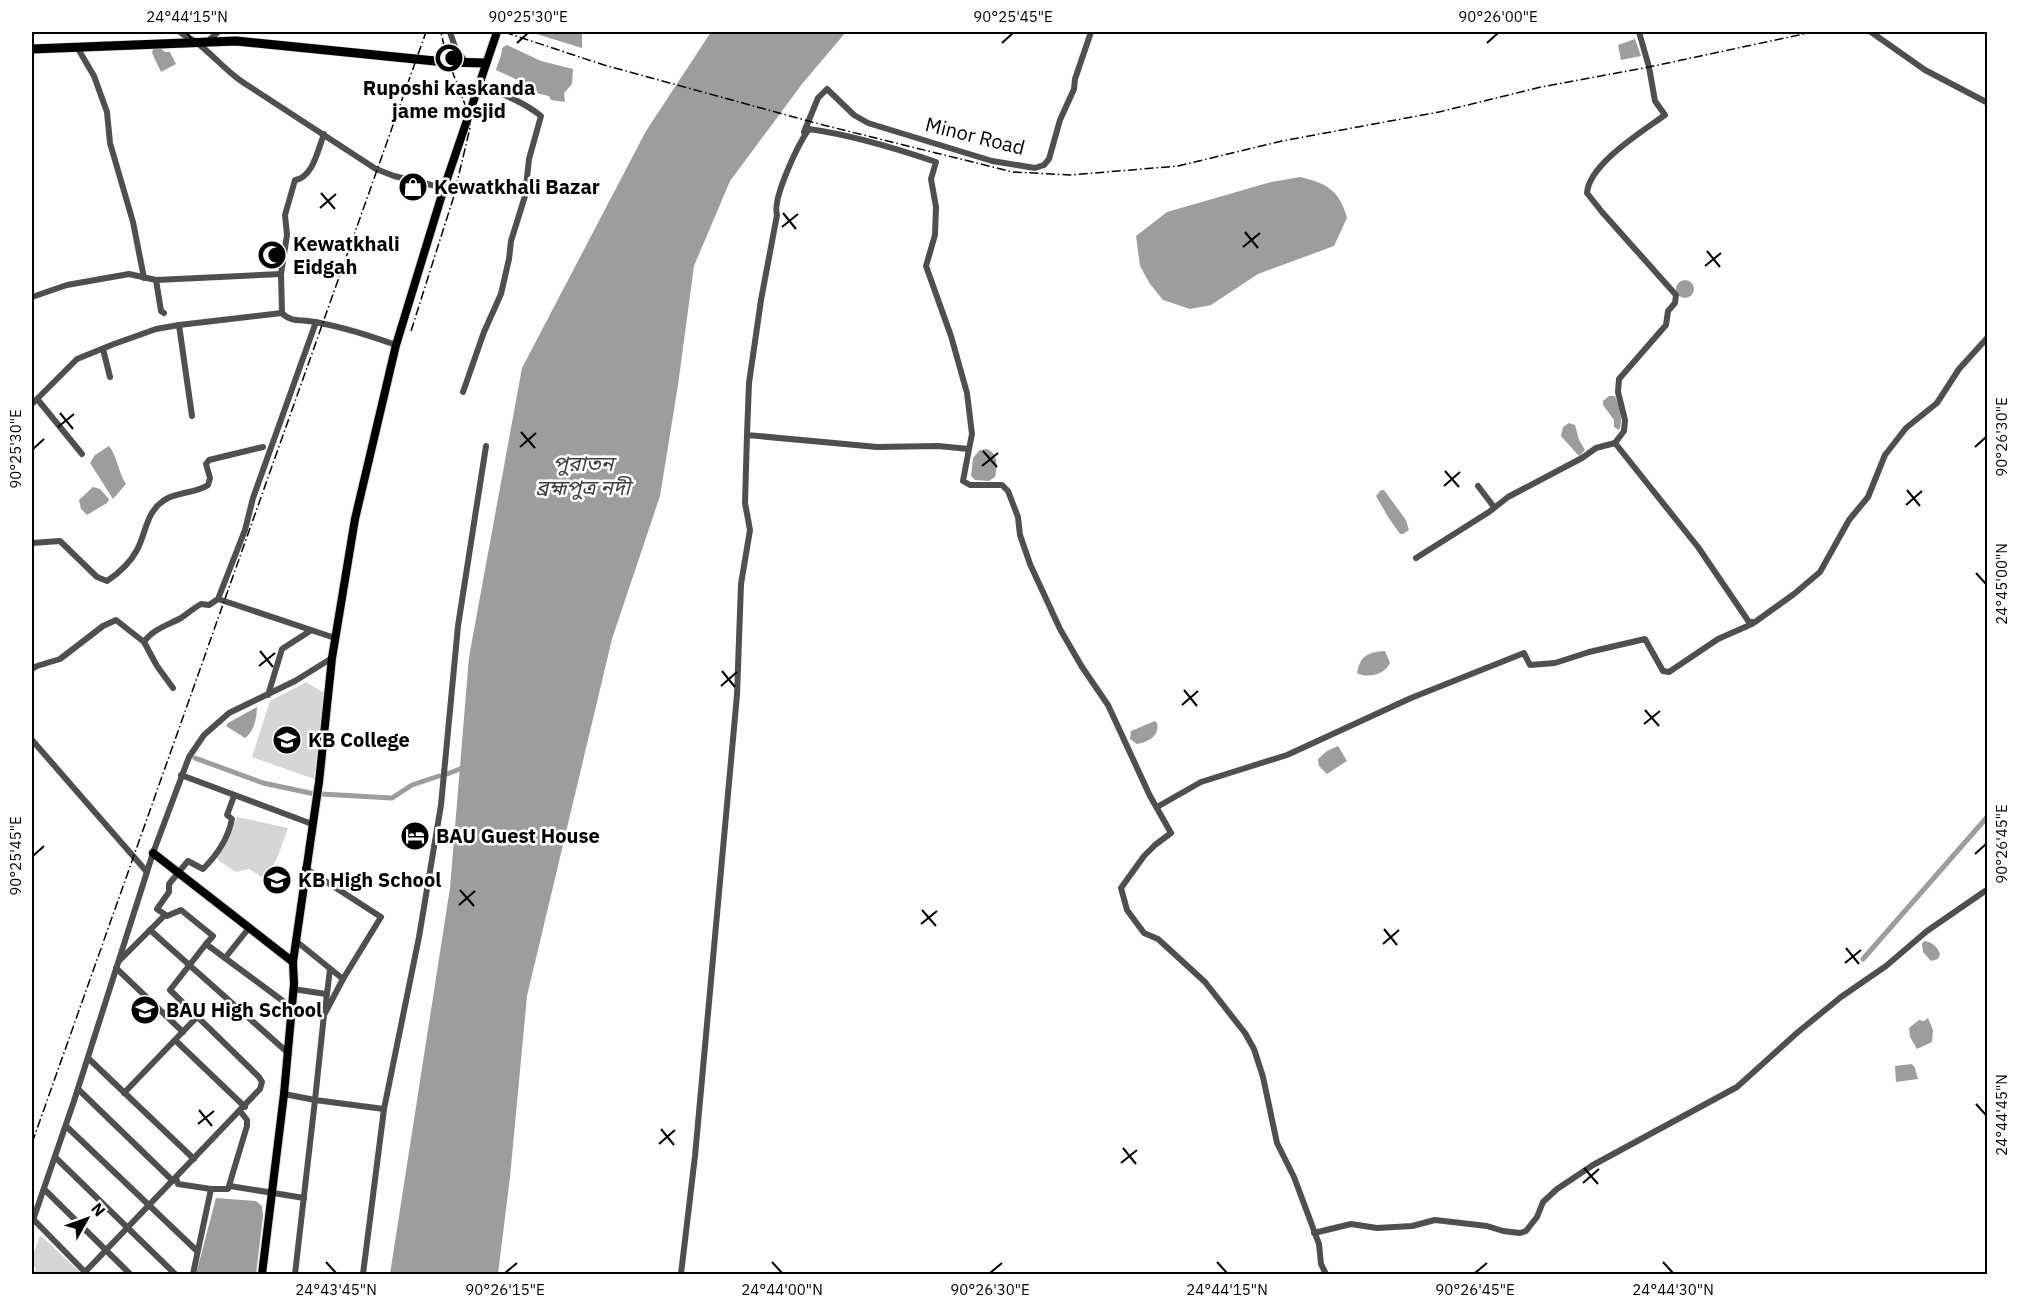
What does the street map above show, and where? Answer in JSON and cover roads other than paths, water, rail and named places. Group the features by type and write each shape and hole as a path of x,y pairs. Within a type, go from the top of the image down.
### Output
{"highway":[{"path":"32,49 236,41 445,62 486,63"}],"main road":[{"path":"262,1275 270,1194 284,1094 294,989 293,962 332,658 355,519 396,345 444,188 497,32"},
{"path":"153,853 293,962"}],"street":[{"path":"180,32 241,81 376,169 394,176 444,188"},
{"path":"208,41 218,32"},
{"path":"450,32 455,46 466,63"},
{"name":"Minor Road","path":"801,140 818,98 827,89 854,115 868,123 992,161 1035,168 1044,165 1049,159 1060,120 1074,89 1075,79 1091,32"},
{"path":"1416,558 1508,497 1582,458 1596,448 1616,443 1624,431 1625,420 1618,392 1619,379 1666,325 1668,311 1675,303 1676,295 1623,237 1587,193 1587,185 1600,168 1630,140 1665,115 1655,101 1639,32"},
{"path":"1871,32 1925,70 1988,103"},
{"path":"77,47 93,76 107,112 110,143 133,222 144,278"},
{"path":"463,392 484,332 501,294 509,259 510,241 525,196 529,159 541,116 529,106 480,85"},
{"path":"681,1275 695,1156 737,695 741,584 750,531 746,503 749,383 761,300 777,215 775,208 786,174 808,129 827,131 900,149 936,162 931,179 936,207 935,235 926,266 951,336 966,393 972,434 963,481 970,485 1002,485 1008,491 1018,517 1020,535 1042,591 1066,638 1108,705 1171,833 1155,845 1132,872 1121,888 1122,898 1127,910 1144,933 1158,939 1205,982 1245,1033 1254,1050 1263,1077 1276,1143 1294,1177 1319,1244 1321,1264 1326,1275"},
{"path":"324,134 308,174 302,179 295,180 285,215 287,235 281,274 282,314 287,319 316,322 396,345"},
{"path":"32,297 86,280 129,274 156,280 281,274"},
{"path":"156,280 161,311 164,313"},
{"path":"32,404 77,359 156,329 282,314"},
{"path":"144,642 148,636 201,604 209,605 218,599 245,530 253,498 316,322"},
{"path":"179,325 192,416"},
{"path":"1157,807 1201,782 1287,754 1411,698 1524,653 1530,665 1555,663 1589,652 1645,639 1664,671 1669,672 1719,639 1752,624 1820,572 1849,520 1868,497 1885,455 1906,428 1937,403 1959,369 1988,336"},
{"path":"103,349 110,377"},
{"path":"38,400 82,454"},
{"path":"747,435 877,447 938,446 969,449"},
{"path":"1616,443 1632,466 1666,504 1752,624"},
{"path":"363,1275 384,1109 419,937 441,805 459,626 486,446"},
{"path":"32,543 60,541 97,578 107,581 133,557 154,509 165,499 208,485 210,478 206,464 209,460 262,447"},
{"path":"1478,486 1494,507"},
{"path":"218,599 335,638"},
{"path":"32,669 60,659 103,626 116,620 144,642 157,666 173,688"},
{"path":"268,695 282,649 310,631"},
{"path":"117,965 165,915 181,910 213,936 170,990 262,1082 261,1089 86,1273 32,1221 66,1126 88,1058 117,965 153,853 181,775 197,744 222,718 237,708 268,695 332,658"},
{"path":"32,740 147,872"},
{"path":"181,775 312,824"},
{"path":"165,915 157,909 169,892 169,884 188,861 203,869 215,857 226,839 232,819 227,815 234,796"},
{"path":"305,868 381,917 324,1015"},
{"path":"1314,1233 1351,1224 1377,1228 1412,1226 1435,1220 1486,1226 1503,1231 1520,1233 1526,1231 1537,1217 1543,1202 1557,1190 1593,1165 1737,1087 1841,997 1886,966 1927,931 1988,889"},
{"path":"225,958 249,928"},
{"path":"150,930 287,1052"},
{"path":"296,941 343,979"},
{"path":"206,944 291,1007"},
{"path":"117,965 183,1032"},
{"path":"295,1275 330,969"},
{"path":"294,989 326,994"},
{"path":"124,1093 197,1017"},
{"path":"78,1089 178,1184 226,1190 230,1186 247,1120 242,1109 175,1040"},
{"path":"88,1058 194,1159"},
{"path":"284,1094 384,1109"},
{"path":"66,1126 197,1251"},
{"path":"55,1156 175,1275"},
{"path":"230,1186 304,1198"},
{"path":"44,1189 130,1275"},
{"path":"193,1275 211,1189"}],"water":[{"path":"530,32 582,32 582,48"},
{"name":"পুরাতন ব্রহ্মপুত্র নদী","path":"711,32 846,32 802,84 730,181 694,266 660,496 612,639 527,996 510,1177 498,1274 390,1274 450,888 469,657 522,368 646,131"},
{"path":"1635,39 1641,56 1621,60 1618,45"},
{"path":"507,45 541,61 573,69 572,84 564,93 565,102 551,100 549,96 539,94 526,84 496,70 502,48"},
{"path":"159,47 165,52 170,52 176,64 161,72 152,53 153,49"},
{"path":"1300,177 1325,185 1336,195 1344,209 1347,218 1334,246 1258,274 1211,305 1190,309 1163,300 1150,284 1140,266 1136,236 1167,212 1271,182"},
{"path":"1685,280 1691,283 1694,289 1691,295 1685,298 1679,295 1676,289 1679,283"},
{"path":"1609,396 1615,396 1619,408 1621,422 1619,430 1614,427 1614,420 1603,405 1603,401"},
{"path":"1569,423 1575,425 1579,440 1585,450 1579,456 1561,436 1563,427"},
{"path":"109,446 126,484 113,499 90,463 95,455"},
{"path":"987,449 995,457 997,465 995,477 989,481 975,480 971,476 973,458 980,450"},
{"path":"93,487 100,489 109,499 107,503 87,515 81,509 79,500"},
{"path":"1384,490 1406,520 1409,530 1403,534 1400,534 1376,496"},
{"path":"1385,651 1390,663 1388,667 1380,673 1366,676 1357,673 1360,663 1366,656 1374,652"},
{"path":"257,707 251,732 245,738 226,726 228,723"},
{"path":"1155,721 1157,731 1152,738 1137,744 1130,739 1131,731"},
{"path":"1338,746 1347,761 1327,774 1319,766 1318,759 1327,751"},
{"path":"1925,941 1938,949 1940,954 1938,959 1931,961 1923,952 1922,943"},
{"path":"1928,1018 1933,1030 1932,1042 1917,1049 1910,1037 1909,1028 1919,1020 1924,1021"},
{"path":"1912,1064 1918,1079 1896,1082 1895,1066"},
{"path":"216,1198 256,1201 262,1206 263,1216 256,1274 196,1274"}],"waterway":[{"path":"195,758 263,783 315,794"},
{"path":"447,774 465,767"},
{"path":"321,794 392,798 412,785 439,776"},
{"path":"1863,959 1988,816"}],"railway":[{"path":"32,1143 426,32"},
{"path":"411,331 453,199 470,128 469,115 446,55 441,32"},
{"path":"504,32 604,65 823,125 1013,172 1070,175 1178,166 1282,141 1439,112 1541,87 1649,67 1813,32"}],"place":[{"name":"Ruposhi kaskanda jame mosjid","path":"449,58"},
{"name":"Kewatkhali Bazar","path":"413,187"},
{"name":"Kewatkhali Eidgah","path":"272,255"},
{"name":"KB College","path":"287,740"},
{"name":"BAU Guest House","path":"415,836"},
{"name":"KB High School","path":"277,880"},
{"name":"BAU High School","path":"145,1010"}]}
